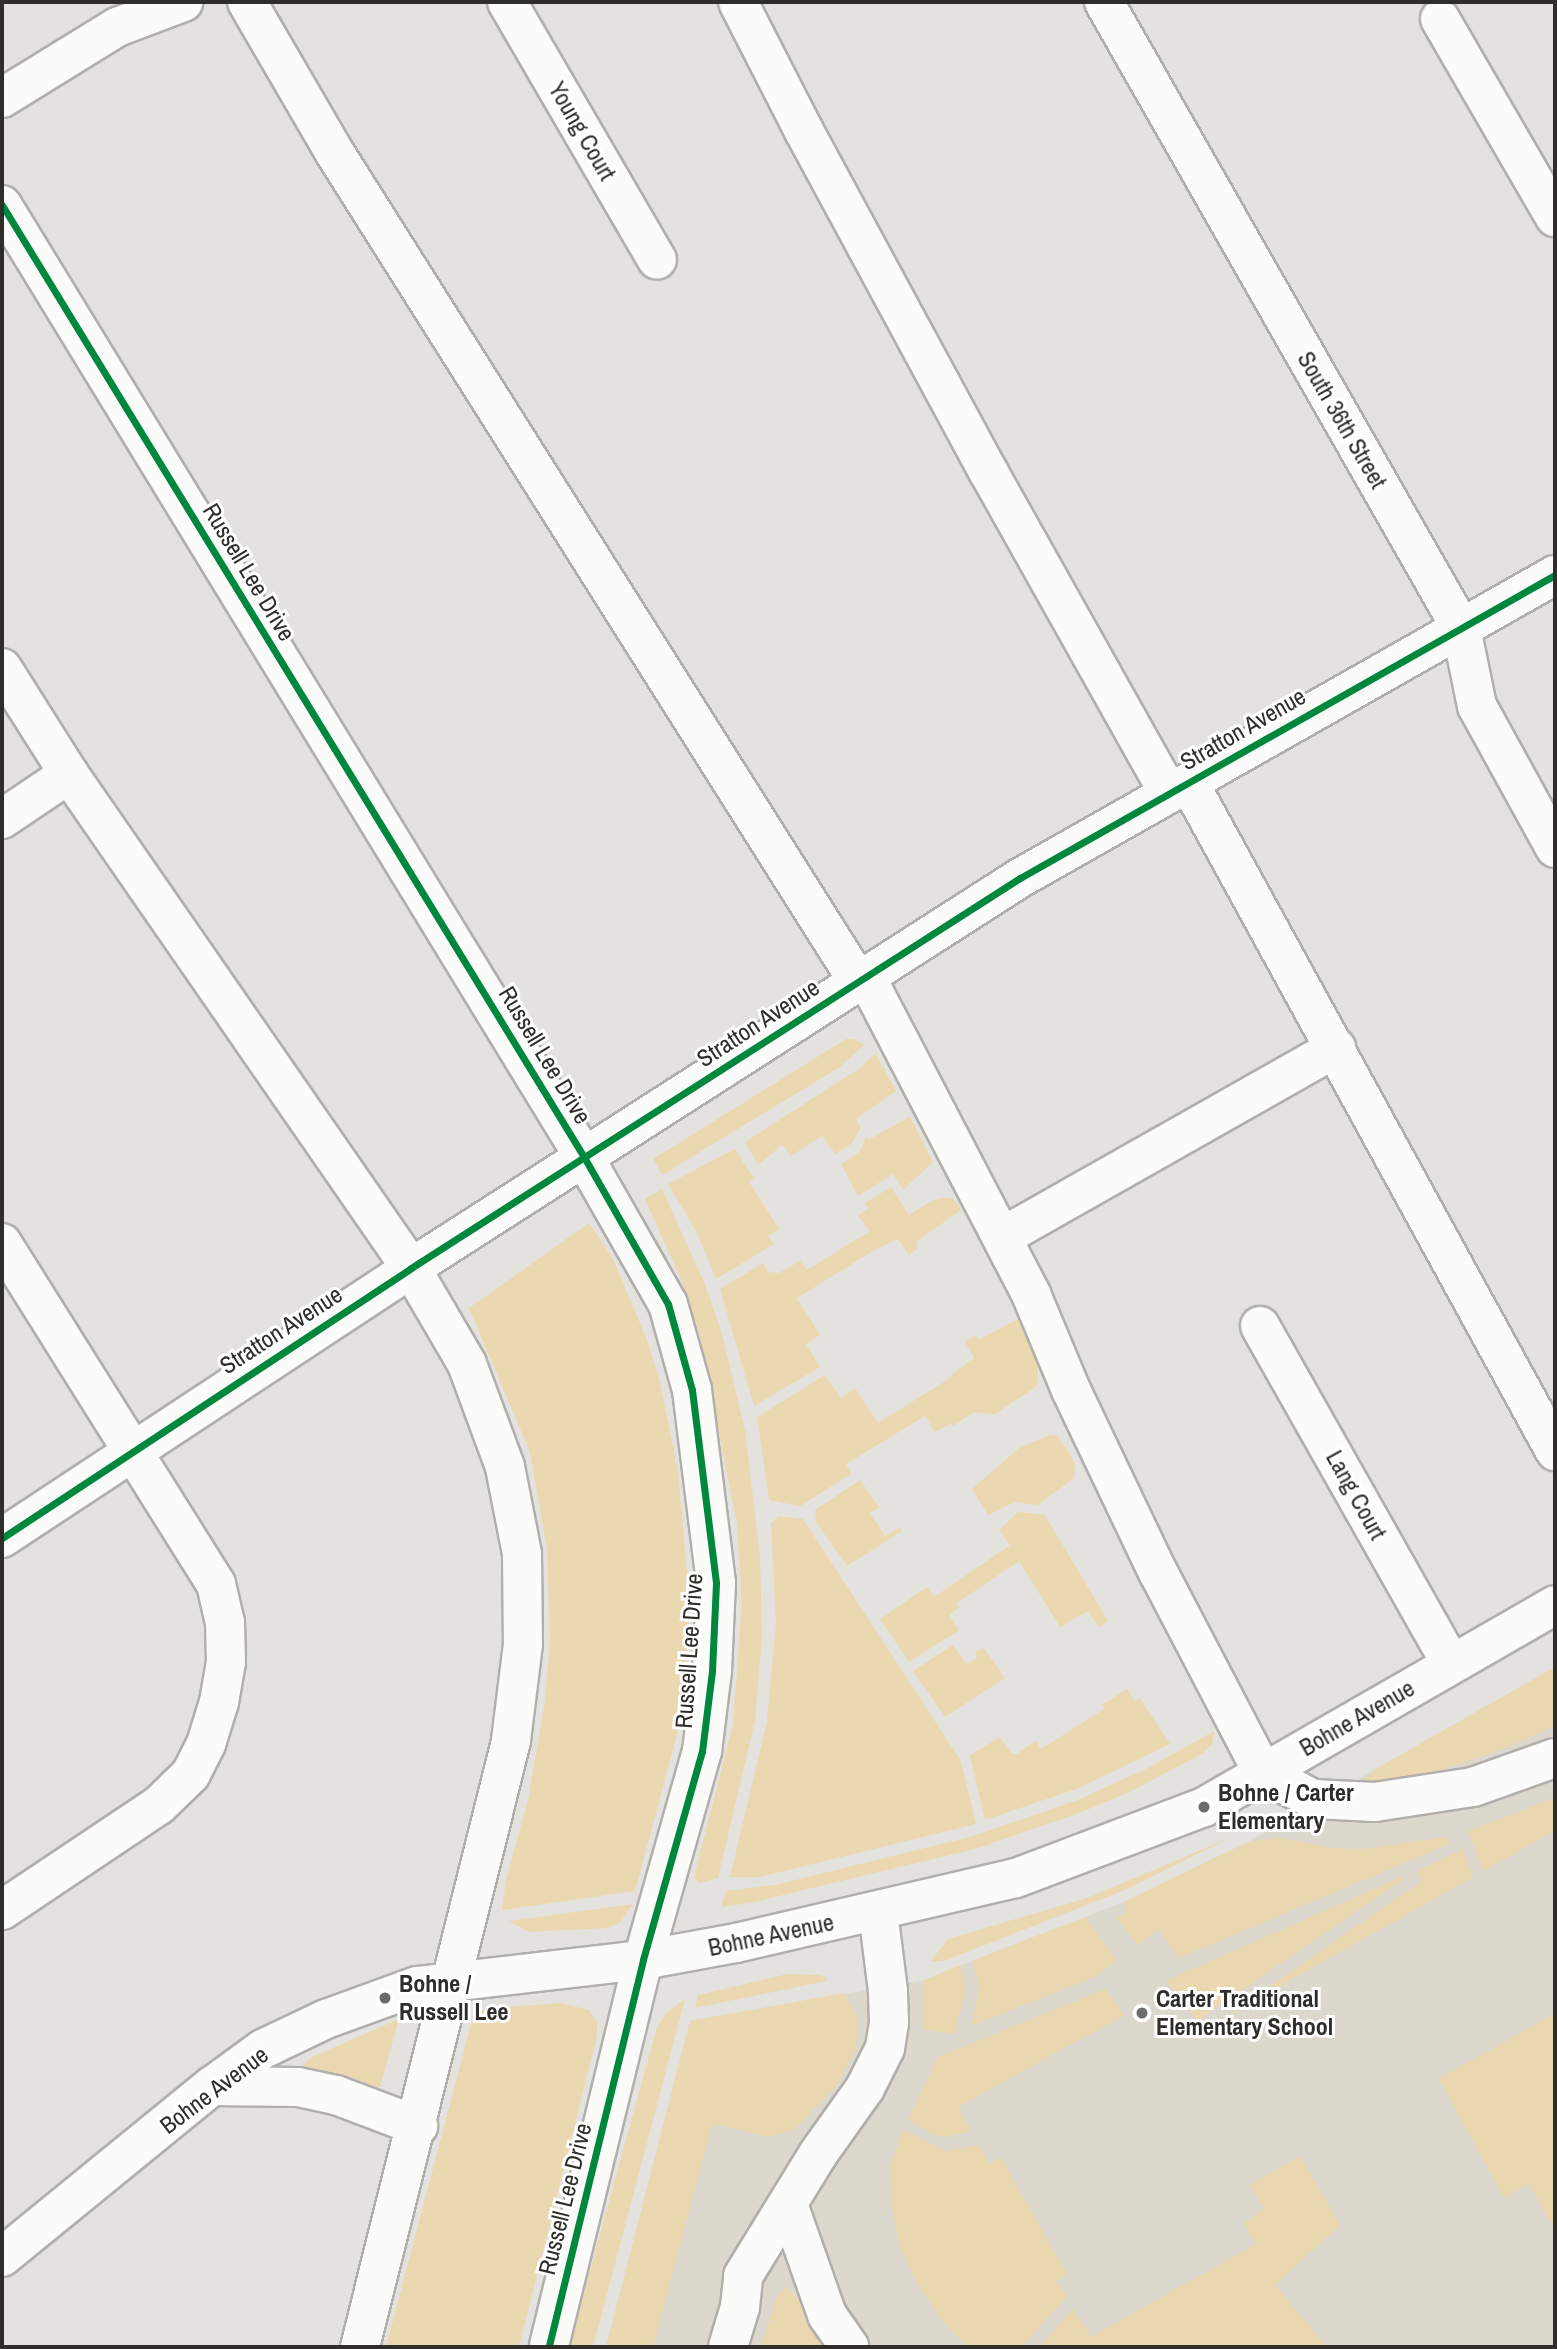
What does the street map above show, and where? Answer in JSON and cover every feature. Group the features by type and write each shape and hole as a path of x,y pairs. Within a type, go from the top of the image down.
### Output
{"street":[{"path":"2,98 117,27 183,2"},
{"path":"247,2 333,150 862,979 1002,1237 1152,1560 1263,1773 1313,1798 1375,1802 1473,1787 1555,1758"},
{"name":"Young Court","path":"507,2 657,260"},
{"path":"738,2 804,131 988,471 1336,1048 1555,1451"},
{"name":"South 36th Street","path":"1104,2 1461,628 1477,706 1555,848"},
{"path":"1440,19 1555,218"},
{"name":"Russell Lee Drive","path":"2,205 584,1157 668,1304 692,1390 716,1583 712,1671 702,1751 643,1960 549,2347"},
{"name":"Stratton Avenue","path":"2,1538 411,1268 1020,878 1555,575"},
{"path":"2,668 69,774 411,1268 467,1364 505,1467 522,1554 523,1644 511,1741 418,2126 360,2347"},
{"path":"2,819 69,774"},
{"path":"1002,1237 1336,1048"},
{"path":"2,1242 216,1584 225,1622 226,1662 219,1702 206,1744 191,1774 167,1797 2,1910"},
{"name":"Lang Court","path":"1260,1326 1451,1664"},
{"name":"Bohne Avenue","path":"2,2257 212,2086 263,2049 326,2019 417,1986 643,1960 878,1912 1016,1878 1204,1807 1555,1605"},
{"path":"728,2347 740,2307 743,2276 818,2154 866,2088 885,2048 889,2022 888,1991 878,1912"},
{"path":"212,2086 298,2087 336,2095 418,2126"},
{"path":"788,2204 827,2315 849,2347"}],"shaded area":[{"path":"846,1039 853,1039 864,1045 840,1067 662,1175 653,1159"},
{"path":"875,1053 896,1091 856,1119 861,1128 851,1144 835,1154 822,1136 791,1156 782,1145 758,1165 745,1142 860,1068"},
{"path":"910,1117 933,1162 903,1190 893,1174 858,1196 841,1164 859,1152 866,1137 868,1140"},
{"path":"735,1149 754,1179 749,1182 779,1229 768,1236 774,1244 716,1279 696,1231 668,1184"},
{"path":"891,1187 909,1215 931,1201 942,1198 953,1198 961,1210 916,1242 918,1248 909,1255 898,1239 873,1251 797,1298 820,1335 806,1344 820,1367 754,1406 720,1289 763,1263 768,1272 779,1273 800,1261 807,1270 870,1231 858,1216 868,1208 865,1203"},
{"path":"662,1189 704,1282 721,1330 745,1430 760,1556 762,1637 755,1721 718,1878 699,1883 694,1877 733,1724 742,1600 737,1524 699,1332 682,1282 645,1199"},
{"path":"589,1223 613,1259 647,1340 660,1382 678,1472 689,1595 688,1638 679,1727 635,1891 502,1910 506,1880 528,1800 545,1700 550,1640 547,1549 530,1452 469,1308"},
{"path":"1018,1319 1038,1365 1037,1386 995,1414 974,1412 953,1426 951,1423 935,1432 925,1416 846,1464 851,1474 800,1506 769,1500 757,1417 825,1375 841,1398 855,1388 878,1423 952,1377 951,1375 974,1358 965,1342 975,1335 979,1340"},
{"path":"1050,1435 1057,1436 1068,1451 1075,1464 1074,1478 1038,1505 1015,1502 988,1515 972,1489 1019,1448"},
{"path":"860,1480 879,1507 870,1513 885,1536 900,1527 902,1531 847,1566 816,1522 815,1510"},
{"path":"1018,1512 1045,1515 1108,1621 1099,1627 1088,1611 1060,1627 1019,1561 957,1603 959,1607 949,1615 959,1630 909,1662 880,1619 927,1587 934,1597 1010,1545 999,1530"},
{"path":"779,1516 803,1519 961,1761 976,1824 760,1877 730,1877 767,1721 776,1623 771,1523"},
{"path":"953,1645 966,1664 977,1658 975,1652 984,1648 1005,1678 945,1717 913,1671"},
{"name":"Carter Traditional Elementary School","path":"1555,1667 1555,2347 606,2347 690,2021 924,1980 1124,1902 1250,1841"},
{"path":"1555,1667 1555,1726 1498,1751 1434,1772 1382,1782 1361,1782 1381,1766"},
{"path":"1127,1689 1135,1701 1140,1698 1170,1744 1079,1788 985,1820 970,1755 1000,1737 1012,1754 1017,1754 1036,1741 1041,1749 1104,1709 1102,1705"},
{"path":"1214,1731 1212,1744 1203,1753 1132,1791 1082,1812 975,1849 750,1903 721,1907 726,1891 779,1884 970,1837 1075,1801 1148,1768"},
{"path":"1555,1798 1555,1830 1483,1871 1468,1831"},
{"path":"1232,1837 1125,1890 944,1961 930,1962 948,1939 1087,1898"},
{"path":"1447,1837 1449,1844 1179,1958 1159,1929 1138,1945 1116,1918 1127,1912 1124,1902 1250,1841 1278,1838 1334,1848 1362,1849"},
{"path":"1463,1849 1473,1877 1222,2019 1422,1881 1417,1871"},
{"path":"1403,1876 1405,1878 1197,2021 1166,1981"},
{"path":"633,1904 620,1923 607,1928 530,1932 509,1921"},
{"path":"1085,1917 1117,1960 1094,1977 971,2026 980,1987 972,1961"},
{"path":"960,1965 966,1989 954,2034 923,2030 924,1980"},
{"path":"787,1974 818,1975 826,1977 826,1981 695,2008 698,1995"},
{"path":"1105,1989 1124,2015 958,2107 971,2131 947,2137 933,2134 908,2119 938,2057"},
{"path":"844,1993 856,2014 858,2030 855,2050 836,2086 795,2129 769,2137 712,2124 653,2347 606,2347 690,2021"},
{"path":"685,1999 593,2347 569,2347 657,2027 667,2012"},
{"path":"561,2003 589,2010 597,2022 597,2036 519,2347 386,2347 471,2024 482,2011 491,2008"},
{"path":"1555,2013 1555,2230 1529,2184 1504,2198 1439,2079"},
{"path":"399,2019 380,2087 313,2075 302,2066 312,2057"},
{"path":"903,2130 945,2151 979,2145 989,2163 1001,2158 1067,2274 1056,2281 1067,2296 1021,2347 967,2347 940,2318 915,2280 900,2246 892,2209 890,2166"},
{"path":"1300,2156 1340,2225 1275,2285 1327,2347 1039,2347 1073,2309 1091,2337 1256,2244 1244,2223 1264,2209 1250,2185"},
{"path":"785,2287 799,2298 824,2347 761,2347 776,2299"}],"cycle path":[{"path":"2,205 584,1157 668,1304 692,1390 716,1583 712,1671 702,1751 643,1960 549,2347"},
{"path":"2,1538 411,1268 1020,878 1555,575"}],"place":[{"name":"Bohne / Carter Elementary","path":"1204,1807"},
{"name":"Bohne / Russell Lee","path":"385,1998"},
{"name":"Carter Traditional Elementary School","path":"1142,2013"}]}
